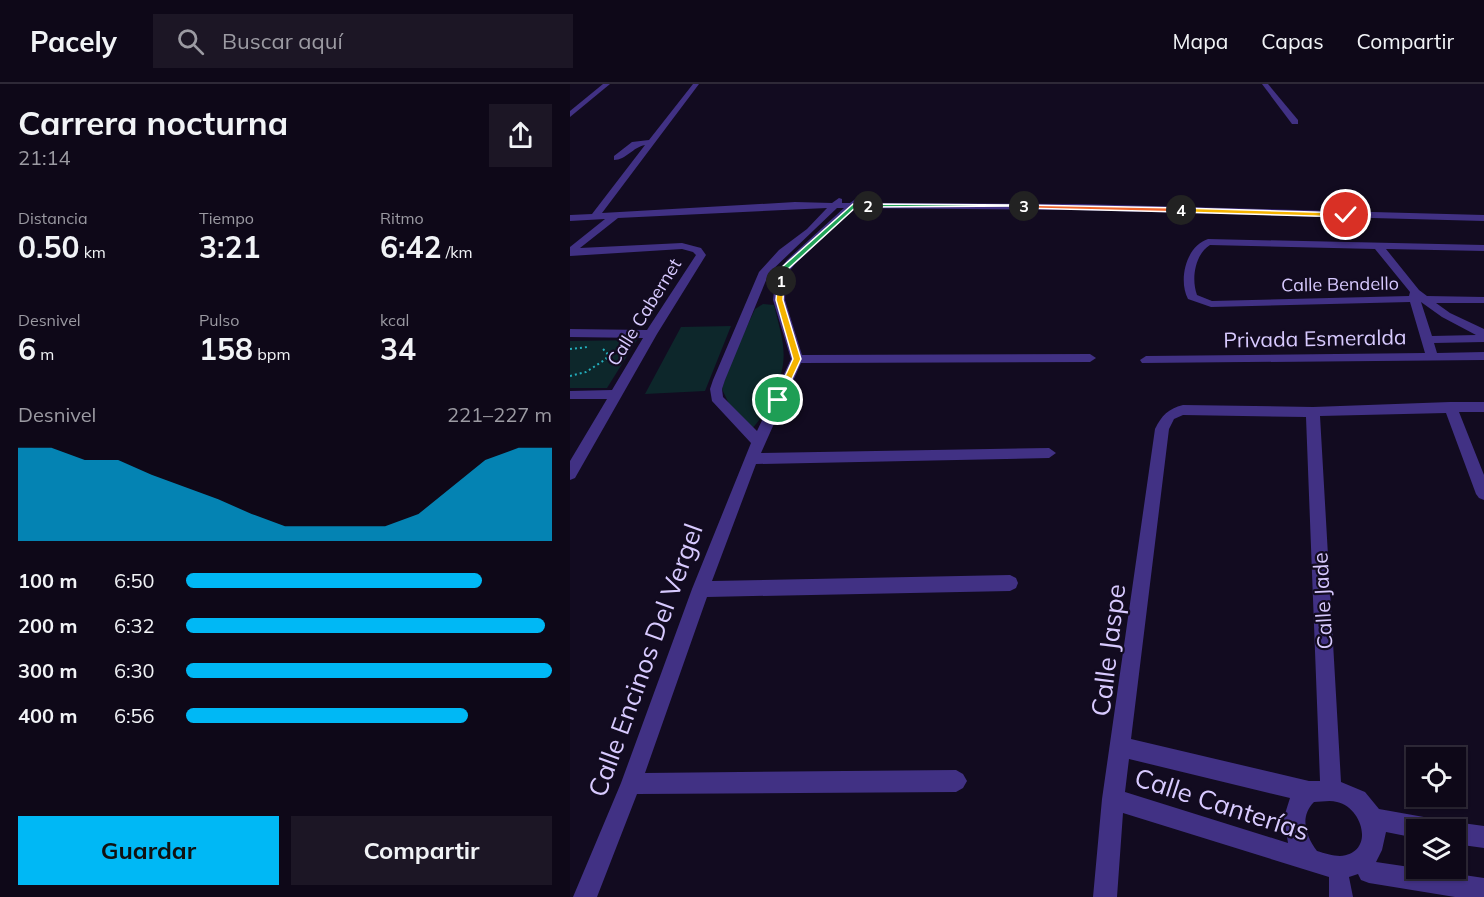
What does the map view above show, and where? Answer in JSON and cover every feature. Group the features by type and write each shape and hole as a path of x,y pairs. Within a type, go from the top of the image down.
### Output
{"street":[{"path":"570,115 607,84"},
{"path":"597,213 696,84"},
{"path":"1264,84 1295,122"},
{"path":"617,158 635,144 651,142"},
{"path":"570,218 620,211 838,202 1076,201 1484,212"},
{"path":"759,442 717,398 716,389 764,272 771,263 810,231 838,202"},
{"path":"1090,358 797,359 779,300 784,270 857,202 1484,218"},
{"path":"570,252 620,211"},
{"path":"570,218 601,226"},
{"path":"570,235 590,235"},
{"name":"Calle Bendello","path":"1379,247 1208,242 1196,250 1187,288 1197,301 1211,304 1418,297 1484,300"},
{"name":"Calle Cabernet","path":"570,252 682,246 701,252 615,394 570,474"},
{"path":"1379,247 1484,248"},
{"path":"1379,247 1418,297 1484,336"},
{"path":"1418,297 1432,356"},
{"path":"753,303 779,300"},
{"path":"570,333 651,334"},
{"path":"1427,340 1484,336"},
{"name":"Privada Esmeralda","path":"1146,360 1484,356"},
{"name":"Calle Encinos Del Vergel","path":"585,897 632,783 700,589 751,459 797,359"},
{"path":"570,395 615,394"},
{"path":"1450,407 1484,494"},
{"path":"1313,412 1484,407"},
{"name":"Calle Jaspe","path":"1105,897 1113,799 1162,429 1166,419 1172,413 1183,410 1313,412"},
{"name":"Calle Jade","path":"1313,412 1332,791"},
{"path":"751,459 1049,453"},
{"path":"700,589 1010,583"},
{"name":"Calle Canterías","path":"1121,747 1309,792 1332,791"},
{"path":"632,783 957,781"},
{"path":"1332,791 1357,806 1367,818 1375,838 1376,857 1369,872"},
{"path":"1309,792 1297,806 1294,827 1302,850 1310,861"},
{"name":"Calle Canterías","path":"1113,799 1310,861 1340,889 1361,879 1369,872 1484,891"},
{"path":"1367,818 1406,825"},
{"path":"1466,835 1484,837"}],"path":[{"path":"570,349 601,347 607,353 606,359 599,365 586,372 570,376"}],"green space":[{"path":"763,304 774,305 784,353 777,387 752,429 729,404 722,389 730,363 755,309"},
{"path":"731,326 705,391 645,394 681,327"},
{"path":"637,340 607,388 570,388 570,341"}],"route":[{"path":"778,400 797,359 779,300 781,275 791,262 855,206 1078,207 1346,215"}]}
